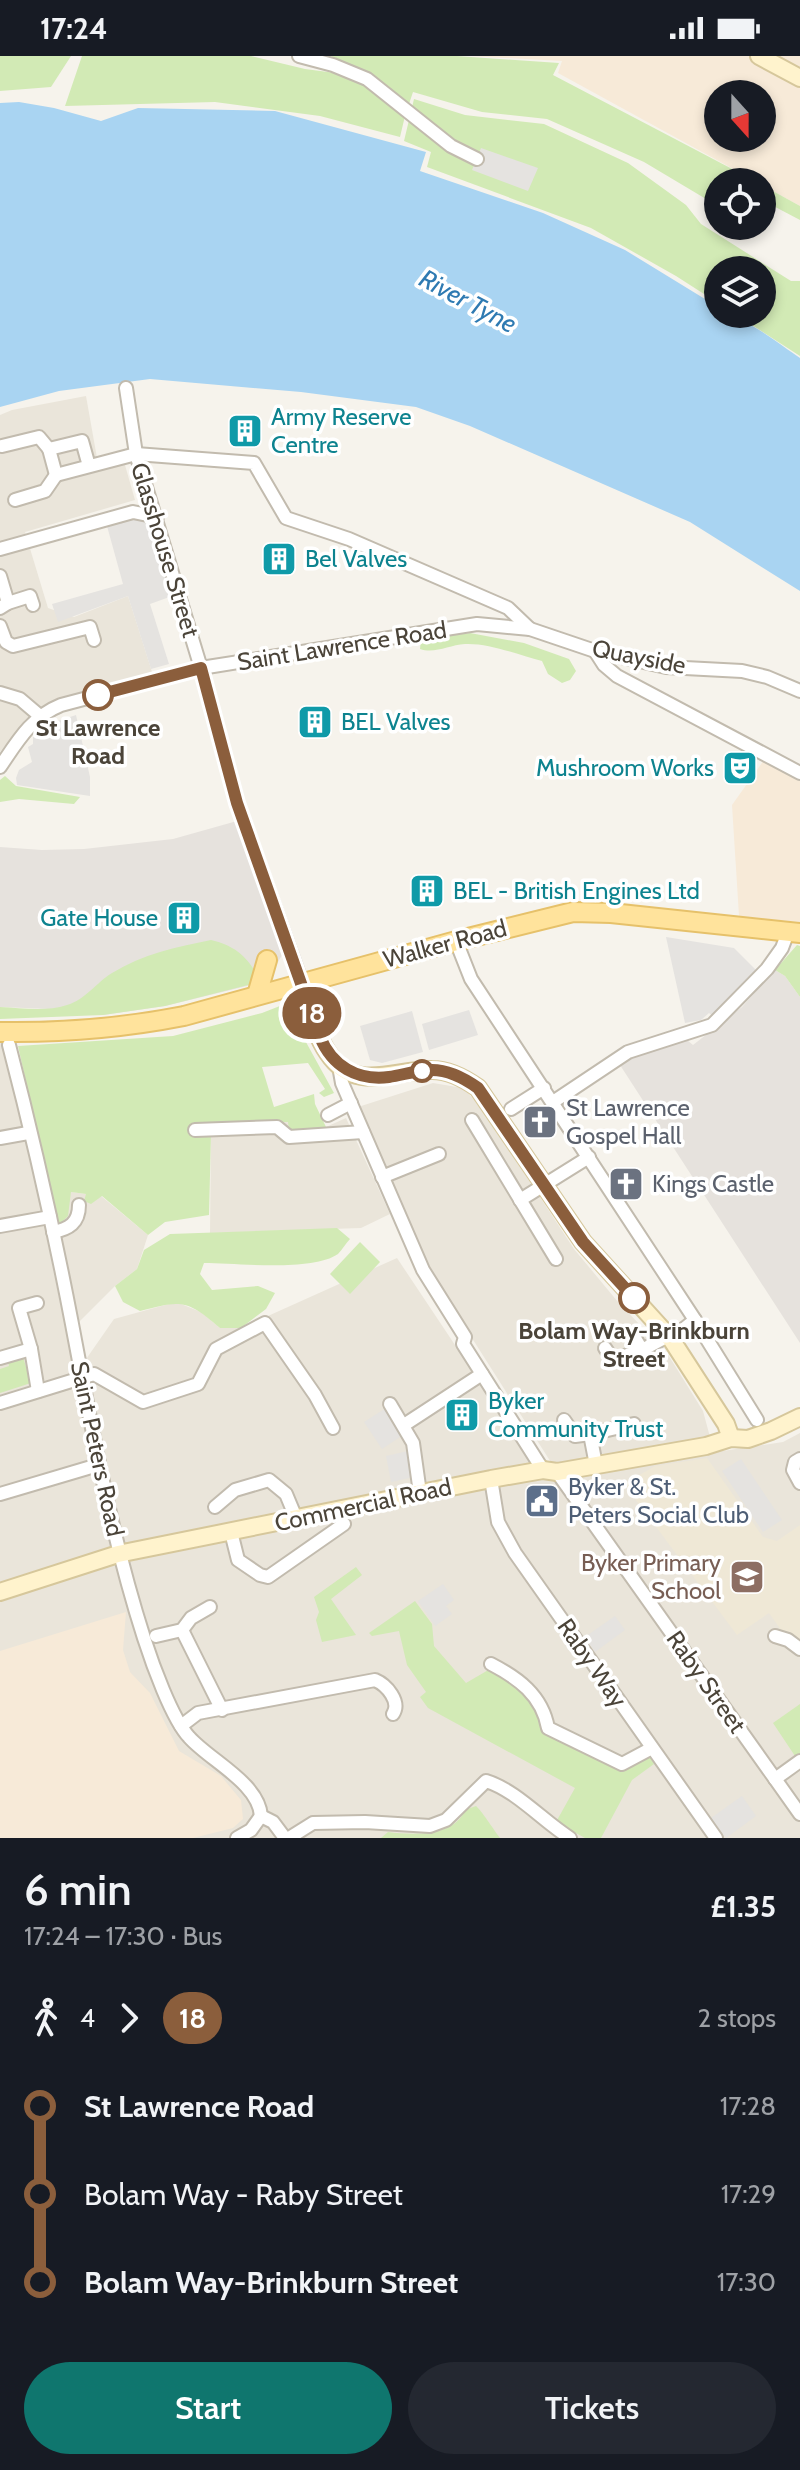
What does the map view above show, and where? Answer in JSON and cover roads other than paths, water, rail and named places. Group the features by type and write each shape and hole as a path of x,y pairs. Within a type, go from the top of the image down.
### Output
{"main road":[{"name":"Walker Road","path":"5,1038 139,1025 184,1016 573,912 794,932"},
{"path":"257,995 267,960"}],"street":[{"path":"299,56 367,79 451,146 477,159"},
{"path":"759,56 800,78"},
{"name":"Glasshouse Street","path":"126,388 136,454 201,668 237,803 302,983"},
{"path":"2,446 39,437 49,449 56,475"},
{"path":"49,449 82,441 89,466"},
{"path":"15,500 45,491 56,475 136,454 254,463 286,518 349,539 508,608 530,629"},
{"path":"0,549 133,512 157,517"},
{"path":"0,576 4,606 30,596 33,605"},
{"path":"0,626 6,642 13,646 89,623 94,640"},
{"name":"Quayside","path":"477,624 530,629 595,651 666,667 742,671 767,677 800,691"},
{"name":"Saint Lawrence Road","path":"1,764 29,726 61,705 201,668 477,624"},
{"path":"595,651 604,665 617,676 800,773"},
{"path":"0,693 20,699 40,716"},
{"path":"553,1102 628,1052 712,1025 767,969 794,932"},
{"path":"456,941 471,979 757,1420"},
{"path":"302,983 324,1047 339,1066 363,1077 375,1078 432,1070 461,1077 487,1097 583,1242 669,1337 726,1424 731,1438"},
{"name":"Saint Peters Road","path":"5,1038 32,1133 118,1554 151,1658 181,1726 189,1737 251,1792 260,1804 261,1816 273,1822 287,1838"},
{"path":"339,1066 342,1083 423,1270 465,1337 463,1344 482,1374 404,1425"},
{"path":"511,1109 544,1088"},
{"path":"328,1115 351,1103"},
{"path":"472,1120 556,1259"},
{"path":"195,1130 277,1127 289,1137 363,1132"},
{"path":"0,1138 28,1133"},
{"path":"382,1177 439,1154"},
{"path":"520,1200 589,1157"},
{"path":"53,1232 69,1229 79,1216 79,1205"},
{"path":"0,1226 50,1217"},
{"path":"37,1303 19,1308 31,1349 38,1391"},
{"path":"605,1348 613,1360 669,1337 695,1320"},
{"path":"0,1403 94,1374 143,1402 198,1384 216,1349 265,1323 315,1395 333,1428"},
{"path":"632,1333 642,1350"},
{"path":"0,1358 31,1349"},
{"name":"Raby Street","path":"482,1374 514,1423 800,1814"},
{"path":"390,1404 413,1443 420,1493"},
{"name":"Commercial Road","path":"0,1592 118,1554 491,1479 596,1465 706,1446 731,1438 748,1439 800,1417"},
{"path":"564,1420 575,1436 634,1424"},
{"path":"590,1434 596,1465"},
{"path":"800,1459 795,1462 793,1470 800,1483"},
{"path":"0,1494 98,1465"},
{"name":"Raby Way","path":"491,1479 498,1522 505,1538 716,1838"},
{"path":"215,1507 235,1490 269,1480 286,1494 296,1518"},
{"path":"231,1532 238,1560 268,1577 344,1524"},
{"path":"156,1636 182,1630 191,1618 210,1607"},
{"path":"182,1630 222,1710"},
{"path":"775,1636 788,1640 800,1649"},
{"path":"491,1664 522,1681 546,1716 548,1728 622,1764 652,1748"},
{"path":"181,1726 198,1713 375,1680 383,1683 396,1703 397,1709 393,1714"},
{"path":"775,1779 800,1761"},
{"path":"287,1838 313,1823 430,1826 446,1820 483,1782 490,1781 570,1838"},
{"path":"237,1838 251,1830 261,1816"}],"water":[{"name":"River Tyne","path":"19,102 54,108 101,121 138,108 275,111 426,152 420,171 543,213 625,250 704,298 704,328 754,328 760,331 800,358 800,591 690,522 470,426 416,407 301,392 150,379 59,391 0,407 0,103"}],"place":[{"name":"Army Reserve Centre","path":"245,431"},
{"name":"Bel Valves","path":"279,559"},
{"name":"St Lawrence Road","path":"98,695"},
{"name":"BEL Valves","path":"315,722"},
{"name":"Mushroom Works","path":"740,768"},
{"name":"BEL - British Engines Ltd","path":"427,891"},
{"name":"Gate House","path":"184,918"},
{"name":"St Lawrence Gospel Hall","path":"540,1122"},
{"name":"Kings Castle","path":"626,1184"},
{"name":"Bolam Way-Brinkburn Street","path":"634,1298"},
{"name":"Byker Community Trust","path":"462,1415"},
{"name":"Byker & St. Peters Social Club","path":"542,1501"},
{"name":"Byker Primary School","path":"747,1577"}]}
